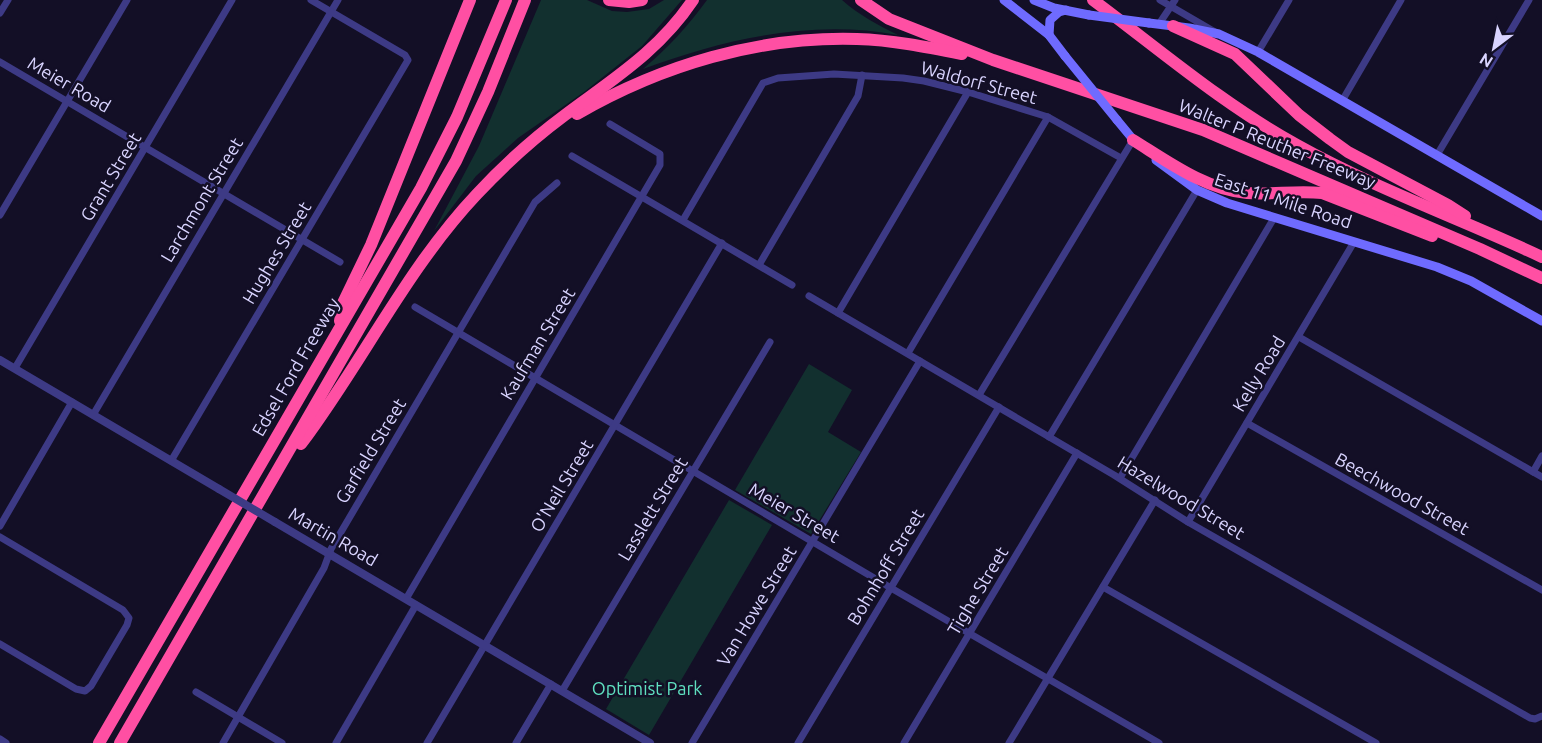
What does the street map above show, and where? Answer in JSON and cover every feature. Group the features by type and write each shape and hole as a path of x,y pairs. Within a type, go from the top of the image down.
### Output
{"highway":[{"path":"419,125 461,0"},
{"path":"338,332 343,303 371,245 470,0"},
{"name":"Edsel Ford Freeway","path":"99,743 436,159 475,76 506,0"},
{"name":"Edsel Ford Freeway","path":"120,743 456,161 488,92 525,0"},
{"path":"609,0 628,2 642,0"},
{"path":"268,488 308,434 414,274 454,220 491,180 562,116 641,59 693,0"},
{"path":"861,0 889,19 993,60"},
{"name":"Walter P Reuther Freeway","path":"1093,0 1225,100 1264,126 1319,157 1542,257"},
{"path":"1173,26 1235,54 1299,115 1348,152 1448,205 1489,232"},
{"path":"522,152 612,94 656,75 735,51 797,42 856,39 897,42 993,60"},
{"name":"Walter P Reuther Freeway","path":"993,60 1203,130 1542,278"},
{"path":"1133,140 1216,187 1249,193 1322,193 1417,231 1474,247"}],"main road":[{"name":"East 11 Mile Road","path":"1004,0 1049,35 1133,140 1197,190 1227,203 1406,256 1462,277 1542,321"},
{"path":"1034,0 1089,15 1219,34 1258,52 1542,216"},
{"path":"1049,35 1050,20 1054,15 1066,10"}],"street":[{"path":"0,13 8,0"},
{"path":"0,215 127,0"},
{"name":"Grant Street","path":"15,368 232,0"},
{"path":"311,0 331,12"},
{"name":"Larchmont Street","path":"93,415 338,0"},
{"path":"1160,0 1174,3 1219,34"},
{"path":"1258,52 1288,0"},
{"path":"1342,101 1401,0"},
{"path":"1437,155 1529,0"},
{"path":"1159,24 1174,3"},
{"name":"Hughes Street","path":"171,460 408,60 405,55 331,12"},
{"name":"Meier Road","path":"0,62 339,262"},
{"name":"Waldorf Street","path":"683,220 766,81 805,75 862,75 924,81 968,92 1048,117 1121,158"},
{"path":"759,265 858,96 862,75"},
{"path":"838,313 968,92"},
{"path":"908,354 1048,117"},
{"name":"Kaufman Street","path":"406,599 660,165 660,154 610,124"},
{"path":"979,395 1133,140"},
{"path":"572,156 792,285"},
{"name":"Garfield Street","path":"223,743 324,568 329,553 535,202 556,183"},
{"path":"1049,437 1197,190"},
{"path":"1120,478 1274,218"},
{"name":"Kelly Road","path":"1188,522 1354,242"},
{"name":"O'Neil Street","path":"427,743 722,243"},
{"name":"Hazelwood Street","path":"809,296 1120,478 1188,522 1530,718 1541,717"},
{"name":"Meier Street","path":"415,307 891,588 1160,743"},
{"path":"1299,337 1542,477"},
{"name":"Lasslett Street","path":"562,691 770,342"},
{"name":"Martin Road","path":"0,360 646,742"},
{"name":"Van Howe Street","path":"692,743 920,361"},
{"path":"0,526 72,402"},
{"name":"Bohnhoff Street","path":"798,743 999,407"},
{"name":"Beechwood Street","path":"1247,423 1542,590"},
{"name":"Tighe Street","path":"904,743 1077,453"},
{"path":"1533,472 1542,456"},
{"path":"1009,743 1155,500"},
{"path":"0,537 123,610 129,618 91,686 85,691 76,689 0,644"},
{"path":"1103,587 1376,743"},
{"path":"336,743 416,605"},
{"path":"516,743 551,684"},
{"path":"196,692 282,743"},
{"path":"0,739 6,743"}],"green space":[{"path":"541,0 587,0 612,11 627,12 649,9 664,0 682,0 642,46 584,92 518,138 476,176 434,231 479,146"},
{"path":"707,0 842,0 862,15 898,35 833,29 768,35 705,49 643,69 693,19"},
{"path":"809,364 852,390 828,432 861,452 811,534 735,490"},
{"name":"Optimist Park","path":"729,500 772,525 649,735 606,709"}]}
